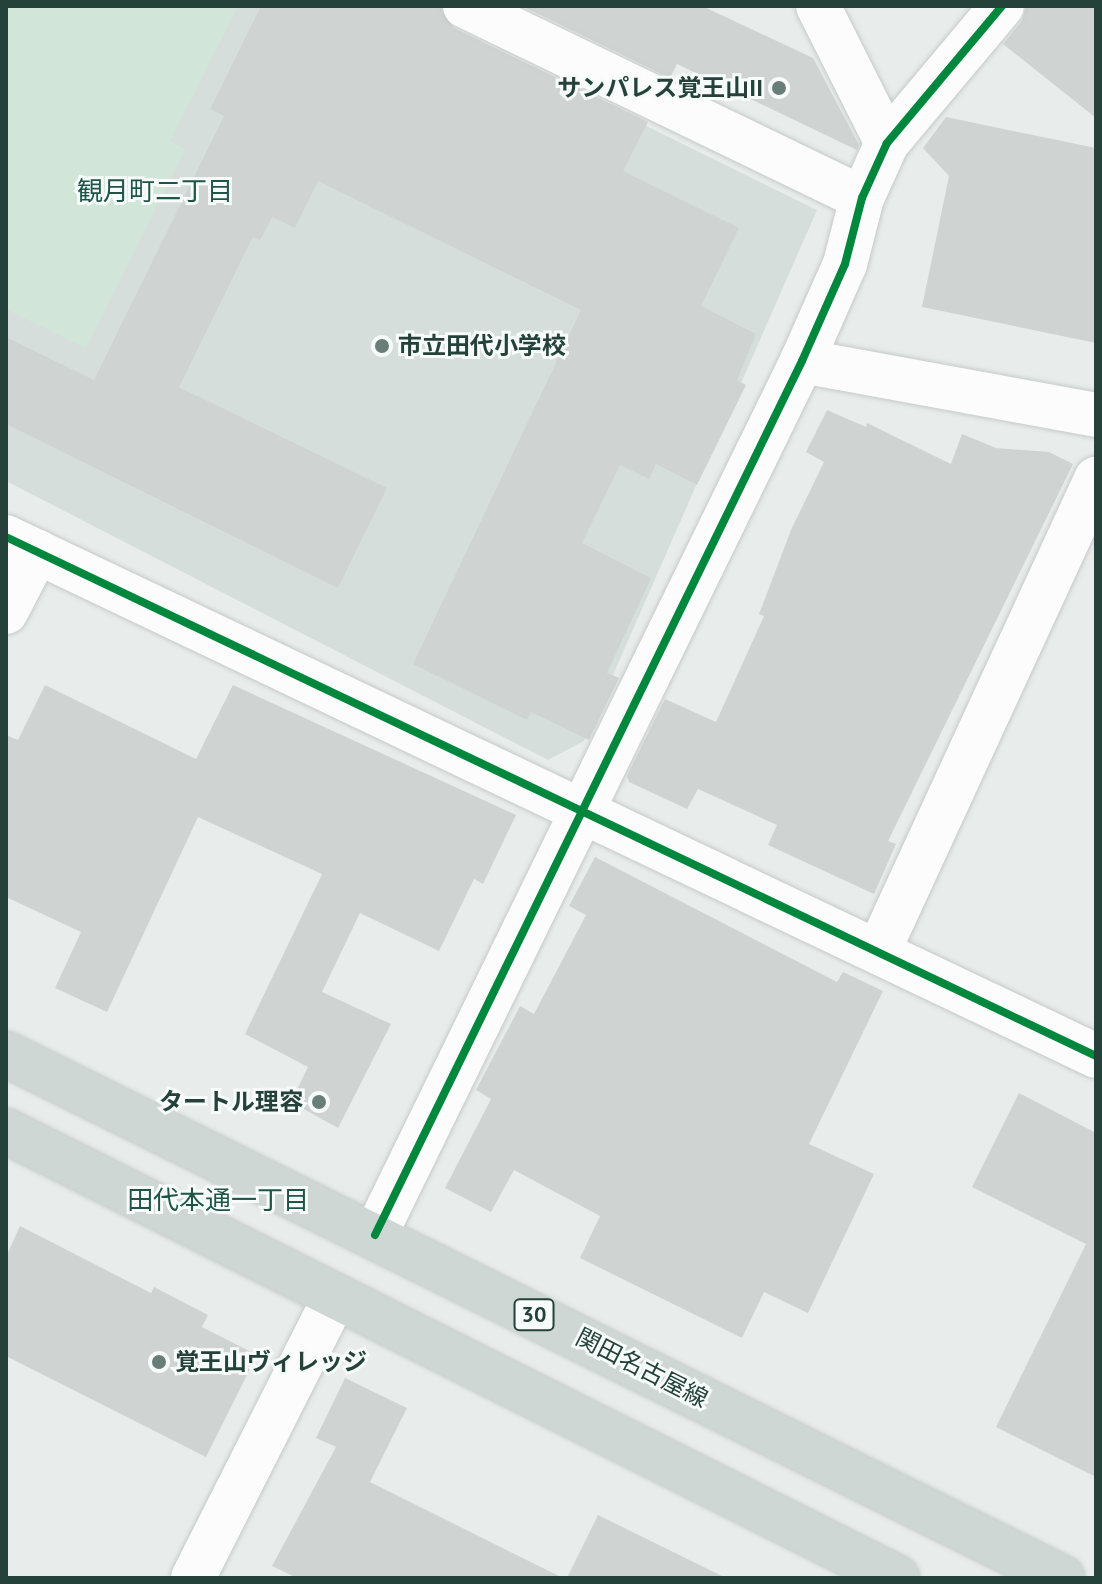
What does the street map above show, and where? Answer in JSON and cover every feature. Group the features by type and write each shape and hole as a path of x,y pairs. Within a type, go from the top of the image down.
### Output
{"main road":[{"name":"関田名古屋線","path":"6,1054 1062,1578"},
{"path":"6,1131 897,1578"}],"street":[{"path":"465,6 862,198"},
{"path":"818,6 887,143"},
{"path":"375,1235 802,361 845,264 862,198 887,143 1002,6"},
{"path":"802,361 1096,415"},
{"path":"879,950 1096,479"},
{"path":"6,612 22,545 879,950 1096,1056"},
{"path":"193,1578 335,1297"}],"shaded area":[{"name":"市立田代小学校","path":"6,6 403,6 817,210 584,741 548,760 6,481"}],"green space":[{"path":"6,6 238,6 170,141 185,150 86,348 6,309"}],"building":[{"path":"261,6 440,6 454,28 648,122 623,171 739,228 701,306 756,334 737,380 746,385 697,485 656,464 649,479 620,465 582,543 651,578 607,673 619,678 589,740 531,712 527,720 413,664 581,310 318,181 295,228 272,217 260,240 253,237 179,387 387,488 338,588 6,424 6,337 94,380 224,116 210,109"},
{"name":"サンパレス覚王山II","path":"522,6 702,6 813,58 859,145 857,150 677,64 670,78"},
{"path":"1026,6 1096,6 1096,118 1003,44 1022,21"},
{"path":"946,117 1096,148 1096,343 922,307 949,176 923,148"},
{"path":"827,410 866,427 867,423 951,464 962,434 996,448 1049,452 1073,464 888,841 896,844 874,894 768,845 777,825 698,789 687,809 629,782 627,776 665,699 716,722 764,616 759,614 791,530 824,462 806,452"},
{"path":"45,685 196,759 233,685 516,815 483,884 474,879 439,951 360,913 322,992 391,1024 338,1128 291,1102 308,1067 245,1034 322,874 198,817 107,1012 55,988 81,932 6,897 6,735 18,740"},
{"path":"595,857 837,982 843,972 883,991 809,1144 874,1174 808,1313 764,1292 742,1338 580,1258 600,1216 514,1170 491,1212 445,1188 491,1099 476,1090 520,1006 534,1014 586,915 569,906"},
{"path":"1019,1093 1096,1133 1096,1477 996,1427 1086,1244 972,1187"},
{"name":"覚王山ヴィレッジ","path":"20,1226 151,1293 154,1287 208,1315 202,1327 257,1355 206,1457 6,1356 6,1257"},
{"path":"345,1378 407,1408 370,1482 563,1578 297,1578 272,1566 336,1447 316,1438"},
{"path":"598,1515 726,1578 567,1578"}],"cycle path":[{"path":"375,1235 802,361 845,264 862,198 887,143 1002,6"},
{"path":"6,537 1096,1056"}],"place":[{"name":"サンパレス覚王山II","path":"779,88"},
{"name":"市立田代小学校","path":"382,346"},
{"name":"タートル理容","path":"319,1102"},
{"name":"覚王山ヴィレッジ","path":"159,1362"}],"district":[{"name":"観月町二丁目","path":"155,191"},
{"name":"田代本通一丁目","path":"218,1200"}]}
